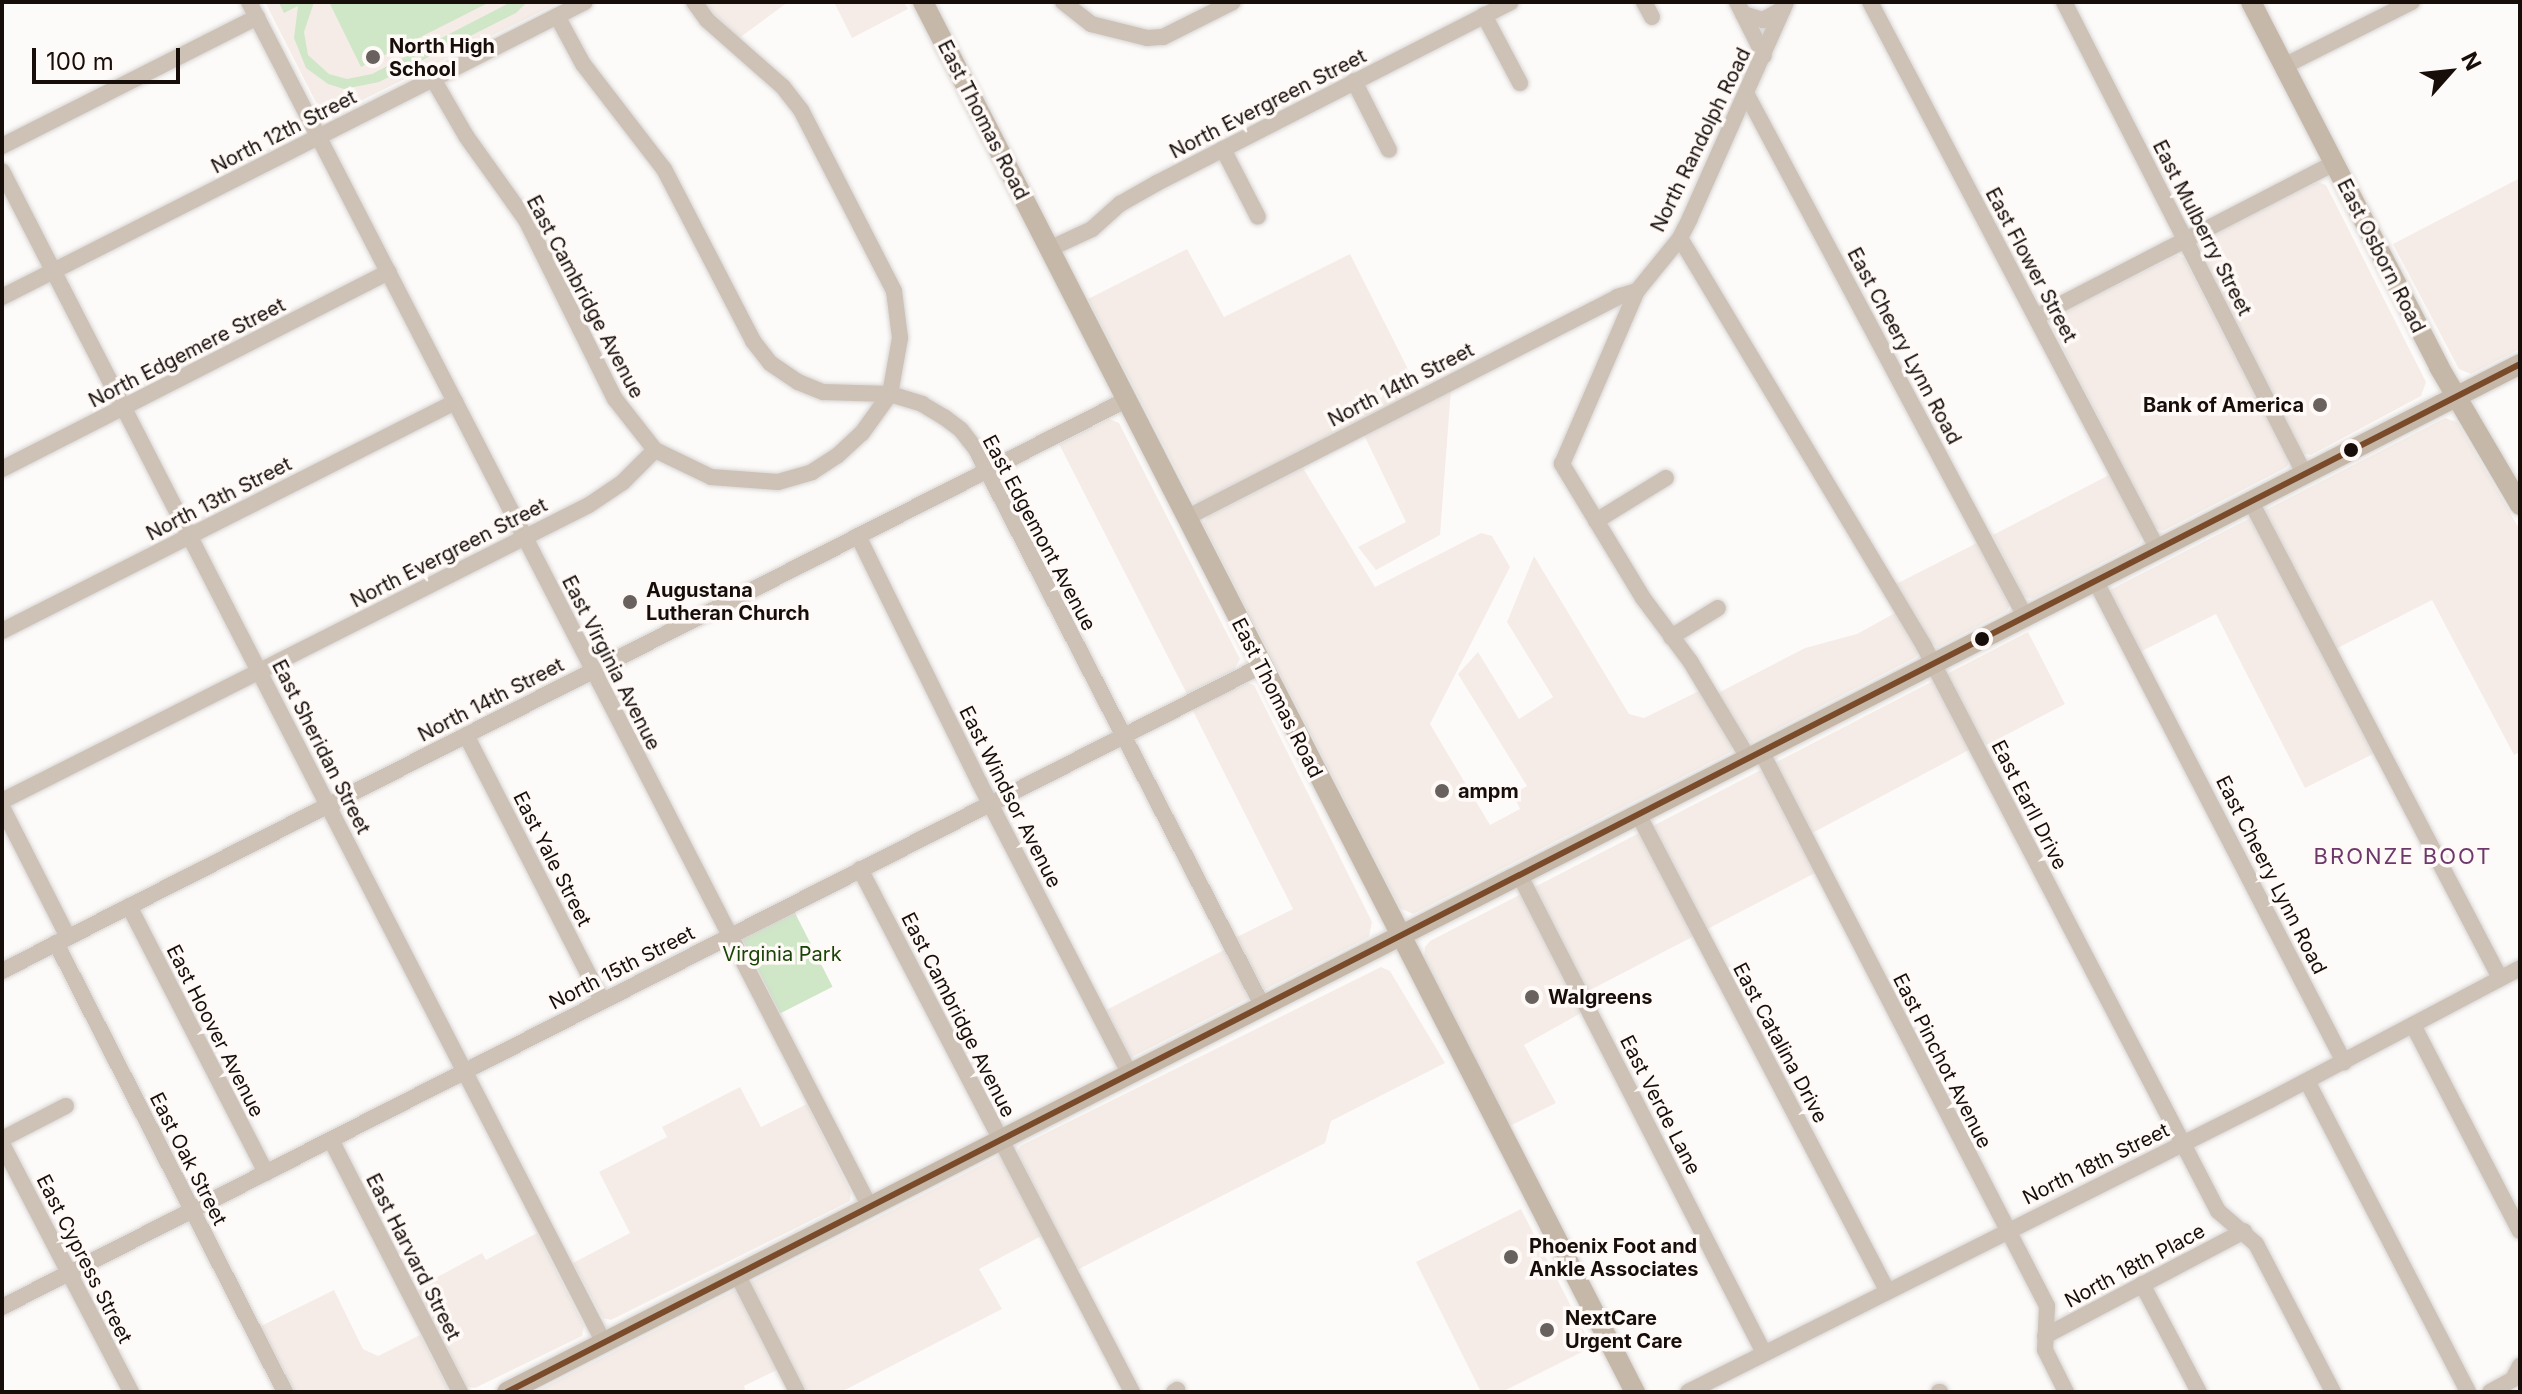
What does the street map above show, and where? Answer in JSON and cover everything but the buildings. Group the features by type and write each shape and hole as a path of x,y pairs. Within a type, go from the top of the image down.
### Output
{"main road":[{"name":"East Thomas Road","path":"923,2 1400,939 1635,1392"},
{"name":"East Osborn Road","path":"2251,2 2456,396 2520,505"},
{"path":"507,1392 1400,939 1638,814 2520,364"}],"street":[{"name":"North 12th Street","path":"2,297 585,2"},
{"path":"655,450 711,477 778,482 812,472 837,456 862,433 890,394 900,338 897,305 887,277 792,98 707,20 694,2"},
{"path":"1063,2 1091,24 1147,38 1179,30 1233,2"},
{"name":"North Evergreen Street","path":"1049,249 1092,229 1131,197 1510,2"},
{"name":"East Flower Street","path":"1870,2 2157,548"},
{"name":"East Mulberry Street","path":"2064,2 2304,473"},
{"path":"2284,66 2412,2"},
{"path":"1740,8 1763,20 1785,6"},
{"name":"North Randolph Road","path":"1562,464 1637,291 1680,238 1785,6"},
{"path":"2,146 255,7"},
{"name":"East Virginia Avenue","path":"255,7 870,1207"},
{"path":"1740,8 1764,56"},
{"path":"1484,15 1520,83"},
{"path":"557,16 588,71 664,169 753,341 770,363 798,382 823,392 890,394"},
{"name":"East Cambridge Avenue","path":"433,79 452,115 526,220 615,399 655,450"},
{"path":"1354,81 1389,150"},
{"name":"East Cheery Lynn Road","path":"1747,95 2025,616"},
{"path":"1223,149 1258,217"},
{"path":"2036,317 2333,164"},
{"name":"East Sheridan Street","path":"2,171 604,1343"},
{"name":"East Earll Drive","path":"1680,238 1933,663 2218,1211 2256,1244 2333,1392"},
{"name":"North Edgemere Street","path":"2,469 389,272"},
{"name":"North 14th Street","path":"1186,518 1617,297 1637,291"},
{"name":"East Edgemont Avenue","path":"890,394 922,404 961,430 988,471 1263,1007"},
{"name":"North 14th Street","path":"2,971 1126,400"},
{"name":"North 13th Street","path":"2,631 455,402"},
{"name":"North Evergreen Street","path":"2,804 606,494 655,450"},
{"name":"East Pinchot Avenue","path":"1562,464 1671,637 1755,756 2047,1306 2045,1350 2066,1392"},
{"path":"1596,521 1666,478"},
{"path":"2250,500 2500,978"},
{"name":"East Windsor Avenue","path":"858,536 1130,1074"},
{"name":"East Cheery Lynn Road","path":"2095,580 2344,1062"},
{"path":"1671,637 1718,608"},
{"name":"North 15th Street","path":"2,1307 1261,666"},
{"name":"East Yale Street","path":"466,735 602,1001"},
{"name":"East Oak Street","path":"2,804 62,940 192,1211 285,1392"},
{"name":"East Catalina Drive","path":"1638,814 1887,1290"},
{"name":"East Cambridge Avenue","path":"860,869 1132,1392"},
{"name":"East Verde Lane","path":"1520,876 1764,1353"},
{"name":"East Hoover Avenue","path":"129,906 266,1173"},
{"name":"North 18th Street","path":"1688,1392 2307,1081 2520,968"},
{"path":"2413,1025 2520,1231"},
{"path":"2307,1081 2468,1392"},
{"path":"2,1141 66,1106"},
{"name":"East Harvard Street","path":"331,1140 460,1392"},
{"name":"East Cypress Street","path":"2,1141 131,1392"},
{"name":"North 18th Place","path":"2045,1336 2244,1231"},
{"path":"737,1274 797,1392"},
{"path":"2142,1284 2199,1392"},
{"path":"2490,1392 2513,1379 2520,1366"}],"shaded area":[{"name":"North High School","path":"265,2 560,2 328,117 323,116"},
{"path":"703,2 788,2 738,39"},
{"path":"834,2 904,2 908,9 852,38"},
{"path":"2520,178 2520,349 2471,374 2459,369 2393,244"},
{"path":"2317,182 2326,185 2426,382 2421,396 2311,455 2301,453 2196,246 2199,240"},
{"path":"1187,249 1224,317 1350,254 1419,391 1199,503 1193,502 1088,299"},
{"path":"2177,255 2184,258 2289,461 2287,467 2163,531 2155,528 2050,323 2052,317"},
{"path":"1451,389 1440,535 1376,570 1358,547 1406,522 1364,435"},
{"path":"2445,418 2457,422 2520,530 2520,752 2514,755 2432,600 2324,655 2353,715 2377,752 2305,788 2216,614 2136,654 2104,593"},
{"path":"1109,419 1119,423 1240,659 1234,670 1187,694 1059,444"},
{"path":"1303,468 1375,587 1481,533 1492,536 1510,567 1430,724 1490,825 1520,809 1513,794 1527,786 1458,674 1478,652 1519,719 1553,697 1507,622 1534,556 1629,714 1644,718 1701,690 1733,745 1731,752 1413,914 1400,908 1203,524 1207,517"},
{"path":"2111,474 2141,534 2140,543 2032,599 2024,597 1993,535"},
{"path":"1977,543 2010,605 2007,611 1938,647 1932,644 1896,584"},
{"path":"1895,613 1919,652 1916,657 1752,742 1747,740 1718,693 1805,648 1857,634"},
{"path":"2028,632 2065,704 1987,745 1984,742 1799,840 1815,873 1573,999 1581,1013 1524,1045 1556,1103 1510,1126 1424,959 1425,947 1430,941"},
{"path":"1247,683 1254,685 1372,922 1369,937 1130,1058 1106,1010 1226,949 1237,937 1293,909 1192,709"},
{"path":"1381,967 1390,971 1445,1063 1331,1121 1325,1143 1077,1270 1017,1152 1020,1146"},
{"path":"740,1087 761,1127 807,1104 851,1193 850,1201 611,1320 603,1318 573,1263 630,1233 599,1172 667,1137 662,1127"},
{"path":"1004,1156 1045,1234 979,1269 1002,1309 841,1392 807,1392 791,1363 744,1386 746,1392 535,1392"},
{"path":"1521,1209 1592,1347 1502,1392 1481,1392 1416,1262"},
{"path":"537,1233 584,1326 582,1336 475,1388 467,1387 417,1288 482,1253 486,1260"},
{"path":"334,1290 363,1349 378,1356 420,1335 450,1392 295,1392 259,1327"}],"green space":[{"path":"314,2 304,32 308,55 329,74 347,79 372,74 511,2 527,2 516,13 379,82 344,89 328,84 306,68 294,38 298,6 284,13 279,3"},
{"path":"329,2 490,2 361,67"},
{"name":"Virginia Park","path":"794,911 833,987 780,1014 741,938"}],"transit line":[{"path":"507,1392 2520,364"}],"place":[{"name":"North High School","path":"373,57"},
{"name":"Bank of America","path":"2320,405"},
{"name":"Augustana Lutheran Church","path":"630,602"},
{"name":"ampm","path":"1442,791"},
{"name":"Walgreens","path":"1532,997"},
{"name":"Phoenix Foot and Ankle Associates","path":"1511,1257"},
{"name":"NextCare Urgent Care","path":"1547,1330"}],"district":[{"name":"BRONZE BOOT","path":"2403,857"}]}
